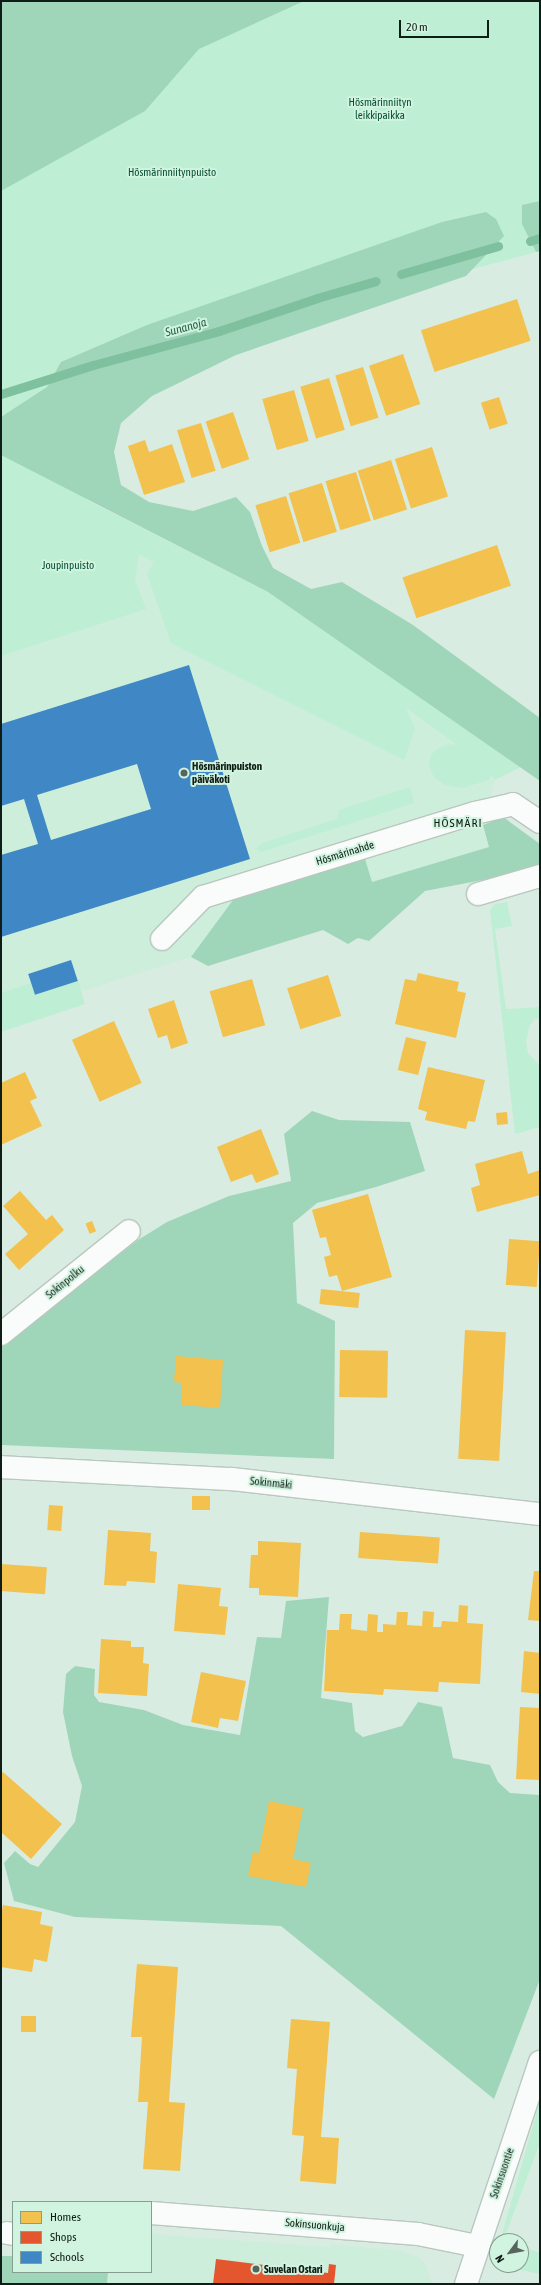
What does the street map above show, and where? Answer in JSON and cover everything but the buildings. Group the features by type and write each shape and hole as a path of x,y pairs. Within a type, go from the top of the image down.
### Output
{"street":[{"name":"Hösmärinahde","path":"162,939 203,897 218,892 475,813 513,804 540,822"},
{"path":"478,894 540,876"},
{"name":"Sokinpolku","path":"1,1334 129,1231"},
{"name":"Sokinmäki","path":"1,1467 232,1479 540,1514"},
{"name":"Sokinsuontie","path":"466,2284 477,2246 540,2062"},
{"name":"Sokinsuonkuja","path":"152,2213 418,2234 477,2246"}],"shaded area":[{"path":"1,1 304,1 199,49 145,111 1,191"},
{"path":"540,201 540,251 536,252 522,224 522,205"},
{"path":"486,212 496,219 504,236 466,276 236,355 152,396 121,423 114,452 121,485 149,502 193,511 236,497 250,512 262,546 273,568 311,589 342,582 413,625 540,718 540,781 268,592 1,455 1,417 47,387 61,362 147,325 442,222"},
{"path":"138,553 405,708 458,746 495,780 483,825 489,847 372,882 365,859 233,900 191,957 1,1017 1,656 146,609 135,580"},
{"path":"498,817 503,817 540,844 540,864 524,872 425,891 369,941 358,938 348,944 323,930 208,966 191,957 233,900 365,859 372,882 489,847 483,825 496,820"},
{"path":"312,1111 339,1120 410,1122 425,1171 376,1187 317,1203 293,1223 297,1303 335,1321 334,1459 1,1445 1,1346 138,1240 167,1222 229,1196 291,1181 284,1134"},
{"path":"329,1597 321,1698 352,1703 355,1731 363,1737 402,1726 418,1702 442,1707 453,1758 490,1765 498,1782 510,1793 540,1795 540,1979 494,2099 281,1926 75,1917 14,1901 4,1863 15,1851 30,1864 38,1867 75,1822 82,1786 72,1756 63,1712 66,1674 75,1666 95,1669 94,1695 99,1702 144,1710 183,1725 240,1735 257,1637 281,1638 286,1601"},
{"path":"152,2234 331,2247 331,2244 396,2250 419,2257 426,2264 432,2284 107,2284 108,2273 152,2273"},
{"path":"1,2256 12,2256 12,2273 108,2273 107,2284 1,2284"}],"green space":[{"name":"Hösmärinniitynpuisto","path":"1,1 540,1 540,251 62,379 87,500 268,592 521,767 495,780 491,775 489,780 462,788 445,785 434,777 429,766 431,755 437,749 448,744 457,745 406,708 415,729 404,760 171,643 147,574 154,562 139,554 135,580 146,609 1,656"},
{"path":"410,787 414,803 261,852 256,849 262,843 337,819 339,810"},
{"path":"507,902 512,926 495,929 506,1009 540,1007 540,1018 535,1019 530,1025 526,1041 528,1053 538,1064 540,1064 540,1127 515,1134 490,910 495,904"},
{"path":"78,981 85,1004 1,1032 1,993 31,983 35,994"},
{"path":"540,2101 540,2143 506,2233 502,2233"},
{"path":"529,2249 540,2253 540,2274 529,2272"}],"waterway":[{"name":"Sunanoja","path":"530,241 540,238"},
{"name":"Sunanoja","path":"401,274 498,246"},
{"name":"Sunanoja","path":"1,394 93,365 219,331 317,298 376,281"}],"place":[{"name":"Hösmärinpuiston päiväkoti","path":"184,773"},
{"name":"Suvelan Ostari","path":"256,2269"}],"district":[{"name":"HÖSMÄRI","path":"458,824"}],"park label":[{"name":"Hösmärinniityn leikkipaikka","path":"380,109"},
{"name":"Joupinpuisto","path":"68,565"}]}
